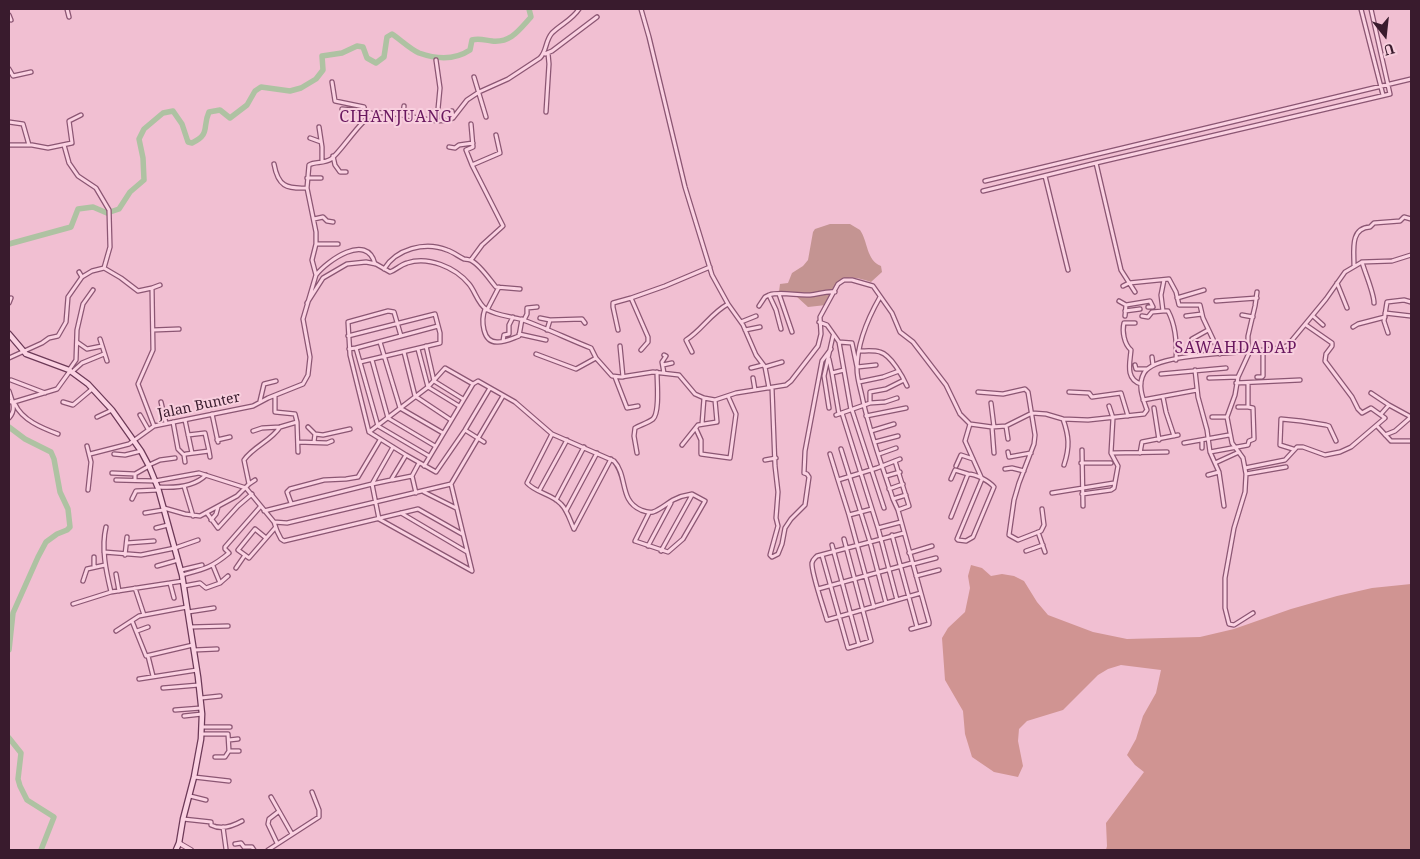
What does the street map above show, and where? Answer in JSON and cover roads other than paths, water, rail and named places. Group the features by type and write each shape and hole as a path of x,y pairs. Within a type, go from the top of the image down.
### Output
{"main road":[{"path":"9,334 22,351 30,356 70,371 92,389 112,410 141,450 157,486 182,572 202,708 202,727 194,777 176,850"}],"street":[{"path":"67,9 69,17"},
{"path":"546,112 549,64 546,53 551,34 571,20 579,9"},
{"path":"641,9 685,187 712,274 728,304 741,322 756,355 764,366 771,388 778,492 776,518 778,526 770,555 772,558 778,554 785,528 806,503 809,477 808,474 804,474 805,451 822,361 831,349"},
{"path":"1361,9 1383,95"},
{"path":"985,182 1390,94 1370,9"},
{"path":"9,15 11,20"},
{"path":"342,109 365,111 374,114 448,120 453,118 467,100 479,92 508,79 597,17"},
{"path":"436,60 440,88 437,120"},
{"path":"9,69 14,76 31,72"},
{"path":"474,77 486,117"},
{"path":"983,191 1096,163 1129,151 1411,79"},
{"path":"332,82 334,101 364,107 365,111"},
{"path":"403,115 404,106"},
{"path":"452,111 453,118"},
{"path":"321,178 307,178 309,165 329,160 364,122 374,114"},
{"path":"9,145 29,145 48,148 73,142 69,121 81,115"},
{"path":"9,122 23,124 29,145"},
{"path":"471,124 473,148 466,150 503,226 482,245 471,260"},
{"path":"319,127 322,162"},
{"path":"472,165 500,153 496,136"},
{"path":"310,138 321,142"},
{"path":"449,147 455,148 473,143"},
{"path":"64,145 69,163 78,176 96,188 110,212 108,223 110,248 104,268"},
{"path":"333,156 335,165 340,172 346,172"},
{"path":"1096,163 1122,270 1135,292"},
{"path":"274,164 277,178 280,182 294,189 307,188"},
{"path":"1045,176 1068,270"},
{"name":"Jalan Bunter","path":"134,441 154,426 253,406 260,401 299,387 307,379 310,357 303,319 316,275 312,260 316,244 307,178"},
{"path":"314,219 324,217 327,221 333,222"},
{"path":"1354,265 1355,237 1358,231 1365,227 1370,227 1374,223 1400,221 1403,218 1411,219"},
{"path":"316,244 338,244"},
{"path":"384,269 388,262 406,251 421,247 445,249 471,260 499,287 520,289"},
{"path":"316,275 333,258 354,250 370,254 376,264"},
{"path":"613,378 657,372 680,376 691,390 704,398 714,400 790,382 818,346 821,334 819,322 822,312 841,282 852,280 873,286 892,313 900,332 913,342 946,385 960,414 970,424 993,427 1006,426 1032,413 1046,414 1063,419 1128,416 1146,413 1141,384 1144,373 1153,364 1220,354 1275,349 1288,345 1306,325 1345,272 1354,265 1362,262 1392,261 1411,255"},
{"path":"307,303 323,278 337,268 355,262 376,264 391,272 403,264 413,261 446,266 469,284 486,309 494,313 523,320 591,348 596,358 613,378 627,408 638,406"},
{"path":"1362,262 1374,303"},
{"path":"618,330 613,304 710,267"},
{"path":"9,358 50,338 56,337 60,333 66,322 67,298 82,277 92,271 104,268 122,278 138,291 160,285"},
{"path":"79,272 82,277"},
{"path":"1163,309 1161,295 1164,279"},
{"path":"1123,286 1129,283 1169,280 1176,292 1179,305 1199,304 1208,330 1220,354"},
{"path":"1336,283 1347,308"},
{"path":"499,287 483,317 488,338 498,342 517,337 527,314 527,308 537,307"},
{"path":"152,288 152,355 138,384 154,426"},
{"path":"12,402 46,394 57,389 76,360 76,330 83,304 94,290"},
{"path":"1177,298 1204,290"},
{"path":"759,306 765,296 775,293 809,295 827,291 835,292"},
{"path":"1253,613 1234,625 1229,624 1224,597 1229,554 1234,528 1245,492 1246,474 1244,462 1229,435 1226,417 1235,395 1238,377 1249,351 1248,336 1257,292"},
{"path":"778,294 792,332"},
{"path":"769,295 776,310 781,329"},
{"path":"857,367 870,314 880,297"},
{"path":"9,303 11,298"},
{"path":"631,298 648,337 648,342 641,350"},
{"path":"1216,301 1256,298"},
{"path":"1388,333 1384,315 1387,302 1404,300 1411,302"},
{"path":"1120,301 1126,304 1150,301 1153,307"},
{"path":"692,352 686,340 701,329 719,309 728,304"},
{"path":"1125,316 1126,304"},
{"path":"1148,307 1168,311 1173,322 1176,360"},
{"path":"1125,311 1140,309"},
{"path":"1142,316 1148,317 1152,312 1163,309"},
{"path":"401,336 395,313 391,311 349,320 348,322 349,349 369,432 419,464 436,472 465,430 490,388"},
{"path":"348,336 434,314 440,343 360,362"},
{"path":"1186,316 1202,314"},
{"path":"1242,314 1253,317"},
{"path":"1353,327 1384,315 1411,316"},
{"path":"741,322 756,316"},
{"path":"1313,316 1323,325"},
{"path":"503,341 504,334 509,334 509,325 513,317"},
{"path":"540,318 550,320 575,318 582,319 585,323"},
{"path":"547,330 550,320"},
{"path":"819,322 827,325 839,342 851,410 884,508"},
{"path":"1135,323 1124,323 1123,330 1126,345 1130,350 1129,370 1131,378 1141,384"},
{"path":"1245,468 1285,460 1293,449 1297,447 1325,454 1340,452 1351,447 1386,418 1371,408 1362,413 1358,409 1352,397 1325,361 1326,354 1331,348 1332,343 1306,325"},
{"path":"349,349 438,326"},
{"path":"745,330 760,327"},
{"path":"153,330 179,329"},
{"path":"1192,339 1208,330"},
{"path":"519,334 546,340"},
{"path":"829,408 824,376 834,335"},
{"path":"100,339 107,362"},
{"path":"9,343 14,341"},
{"path":"77,342 87,349 102,346"},
{"path":"380,342 400,408 443,433"},
{"path":"839,342 852,343 866,416 898,510 929,623 911,629"},
{"path":"426,346 434,380 463,399"},
{"path":"620,346 623,376"},
{"path":"356,348 378,426 429,456"},
{"path":"418,348 428,387 459,406"},
{"path":"1257,377 1263,377 1263,350"},
{"path":"860,351 882,352 895,365 907,386"},
{"path":"404,352 415,396 451,420"},
{"path":"70,371 104,354"},
{"path":"536,354 576,370 596,358"},
{"path":"664,355 666,356 662,362 664,373"},
{"path":"829,357 839,414 878,528 897,600"},
{"path":"1152,357 1153,364"},
{"path":"372,360 388,418 436,446"},
{"path":"751,368 782,362"},
{"path":"663,365 672,363"},
{"path":"857,367 876,365"},
{"path":"1135,365 1136,369 1148,369"},
{"path":"369,432 428,387 445,368 473,384"},
{"path":"1161,374 1226,368"},
{"path":"832,373 844,370"},
{"path":"1195,370 1198,397 1208,430 1210,452 1219,472 1224,506"},
{"path":"859,382 883,377 899,371"},
{"path":"637,453 634,436 635,428 652,420 655,416 657,372"},
{"path":"1209,378 1238,377"},
{"path":"753,378 755,390"},
{"path":"11,380 46,394"},
{"path":"870,404 870,392 886,389 904,380"},
{"path":"1236,383 1300,380"},
{"path":"260,401 264,384 276,381"},
{"path":"424,466 463,399 473,384 478,381 515,402 552,434 611,459 618,465 626,495 636,508 649,513 660,509 673,500 692,494 705,501 683,539 670,551 662,551 635,541 649,513"},
{"path":"1248,382 1248,407"},
{"path":"63,402 74,405 92,389"},
{"path":"978,392 1002,394 1025,389 1028,392 1035,435 1032,453 1014,500 1008,533 1018,540 1044,528 1042,509"},
{"path":"1143,400 1198,390"},
{"path":"9,391 14,412 9,418"},
{"path":"1069,392 1090,392 1092,397 1121,393 1128,416"},
{"path":"1371,393 1411,417 1395,431 1385,435"},
{"path":"275,396 274,410 294,413 297,422 298,452"},
{"path":"393,448 372,484 378,518 472,572 451,484 503,396"},
{"path":"696,429 701,440 700,454 730,458 736,414 728,396"},
{"path":"1140,453 1142,442 1176,436 1166,412 1163,397"},
{"path":"702,424 704,398"},
{"path":"839,414 864,405 897,398"},
{"path":"682,445 698,425 717,422 714,400"},
{"path":"12,402 19,413 40,427 58,434"},
{"path":"160,402 166,423"},
{"path":"991,404 994,453"},
{"path":"1381,414 1389,405"},
{"path":"1082,494 1114,488 1118,466 1111,453 1113,418 1110,406"},
{"path":"1210,452 1248,445 1249,441 1254,439 1253,408 1238,407"},
{"path":"866,416 906,408"},
{"path":"1154,408 1159,440"},
{"path":"97,417 112,410"},
{"path":"212,414 218,441 230,436"},
{"path":"140,415 148,429"},
{"path":"1212,417 1226,417"},
{"path":"1063,419 1069,439 1069,447 1064,465"},
{"path":"1293,449 1280,445 1281,419 1329,426 1336,440"},
{"path":"185,420 192,453"},
{"path":"173,422 178,448 184,455 185,462"},
{"path":"253,431 265,427 280,427 297,422"},
{"path":"871,431 894,424"},
{"path":"951,479 955,470 974,474 982,478 994,486 973,537 966,541 958,540 957,538 982,478 965,441 970,424"},
{"path":"1006,426 1008,439"},
{"path":"1377,426 1393,442 1410,441"},
{"path":"249,484 244,460 272,437 280,427"},
{"path":"308,427 315,434 323,435 350,429"},
{"path":"465,430 484,442"},
{"path":"188,435 205,433 210,457"},
{"path":"314,442 315,434"},
{"path":"552,434 528,483 556,500 566,511 574,530 611,459"},
{"path":"1184,443 1229,435"},
{"path":"875,442 898,436"},
{"path":"291,503 288,492 290,489 324,480 358,477 380,440"},
{"path":"539,491 567,440"},
{"path":"1202,440 1202,448"},
{"path":"90,454 120,447 134,441"},
{"path":"298,442 326,443 332,441"},
{"path":"87,446 90,454 91,473 88,490"},
{"path":"556,500 584,447"},
{"path":"879,454 896,448"},
{"path":"841,449 870,542 886,604"},
{"path":"114,454 124,455 141,450"},
{"path":"1082,450 1083,506"},
{"path":"184,455 209,451"},
{"path":"1008,452 1009,457 1032,453"},
{"path":"1111,453 1167,452"},
{"path":"1214,463 1239,452"},
{"path":"566,511 598,453"},
{"path":"830,454 874,607"},
{"path":"956,466 962,455 974,459"},
{"path":"391,480 406,456"},
{"path":"112,473 136,474 160,460 175,458"},
{"path":"765,460 776,458"},
{"path":"838,480 861,474 898,460 909,507 898,510"},
{"path":"1081,463 1111,463"},
{"path":"416,493 412,476 419,464"},
{"path":"1246,474 1286,467"},
{"path":"1005,469 1012,468 1024,471"},
{"path":"886,476 900,472"},
{"path":"1208,475 1219,472"},
{"path":"132,499 136,491 199,473 246,488 274,522 281,540 284,541 378,518 420,510 463,534"},
{"path":"135,479 136,474"},
{"path":"951,517 968,474"},
{"path":"116,480 170,488 184,486 206,475"},
{"path":"264,511 291,503 412,476"},
{"path":"145,513 163,509 199,517 237,496 255,480"},
{"path":"1052,493 1114,483"},
{"path":"274,522 287,523 451,484"},
{"path":"890,489 903,484"},
{"path":"184,486 193,516"},
{"path":"424,491 457,509"},
{"path":"207,514 217,528 219,528 234,510 252,494"},
{"path":"662,551 692,494"},
{"path":"893,499 906,495"},
{"path":"680,497 688,502"},
{"path":"648,546 673,500"},
{"path":"182,572 213,566 229,553 225,547 260,506"},
{"path":"211,520 216,514 218,507"},
{"path":"849,515 872,509"},
{"path":"400,513 467,552"},
{"path":"878,528 901,522"},
{"path":"156,528 168,525"},
{"path":"106,527 104,552 111,592"},
{"path":"266,538 255,529 238,550 249,558 276,527"},
{"path":"1038,532 1045,552"},
{"path":"904,533 817,556 812,562 818,589 827,620 921,593"},
{"path":"892,535 917,627"},
{"path":"125,555 127,537"},
{"path":"822,555 848,648 871,641 844,539"},
{"path":"104,552 141,555 175,548 198,540"},
{"path":"127,543 154,541"},
{"path":"832,546 860,645"},
{"path":"909,553 932,546"},
{"path":"1026,551 1043,546"},
{"path":"236,568 245,555"},
{"path":"94,557 94,567"},
{"path":"818,589 936,558"},
{"path":"157,566 179,560"},
{"path":"83,581 86,570 105,565"},
{"path":"182,572 202,565"},
{"path":"213,566 220,583"},
{"path":"916,576 940,570"},
{"path":"116,574 119,591"},
{"path":"73,604 111,592 170,583 200,583 206,588 220,583 228,576"},
{"path":"170,583 174,598"},
{"path":"135,588 144,614"},
{"path":"116,631 144,614 214,608"},
{"path":"132,621 146,656 148,656 153,676"},
{"path":"190,626 228,626"},
{"path":"137,630 148,628"},
{"path":"148,656 193,645"},
{"path":"194,650 217,649"},
{"path":"139,678 197,670"},
{"path":"163,688 199,685"},
{"path":"200,698 220,696"},
{"path":"174,710 202,708"},
{"path":"184,716 202,714"},
{"path":"202,727 230,727"},
{"path":"201,734 228,734 229,751 225,756 215,757"},
{"path":"229,740 238,739"},
{"path":"229,751 239,751"},
{"path":"194,777 229,781"},
{"path":"268,850 318,818 320,815 312,792"},
{"path":"190,796 206,800"},
{"path":"270,797 292,834"},
{"path":"277,843 268,824 269,819 278,812"},
{"path":"183,819 211,822 211,825 215,827 234,825 242,821"},
{"path":"223,827 226,849"},
{"path":"179,843 191,850"},
{"path":"235,844 241,843 244,847 252,847 254,850"}],"waterway":[{"path":"9,244 71,227 78,209 93,207 107,213 119,209 130,192 144,180 143,158 139,139 144,129 163,113 173,111 182,124 188,142 192,143 198,140 204,133 209,112 220,110 230,118 247,105 255,91 261,87 290,91 301,88 316,79 323,70 322,56 342,53 357,46 363,47 367,58 376,63 384,57 387,37 392,34 419,53 445,58 458,56 470,50 472,40 499,41 510,38 531,17 529,9"},
{"path":"9,427 25,439 51,452 60,492 68,509 70,527 46,542 38,557 13,613 9,650"},
{"path":"9,738 21,753 18,779 27,800 54,817 41,850"}],"district":[{"name":"CIHANJUANG","path":"396,117"},
{"name":"SAWAHDADAP","path":"1236,348"}]}
